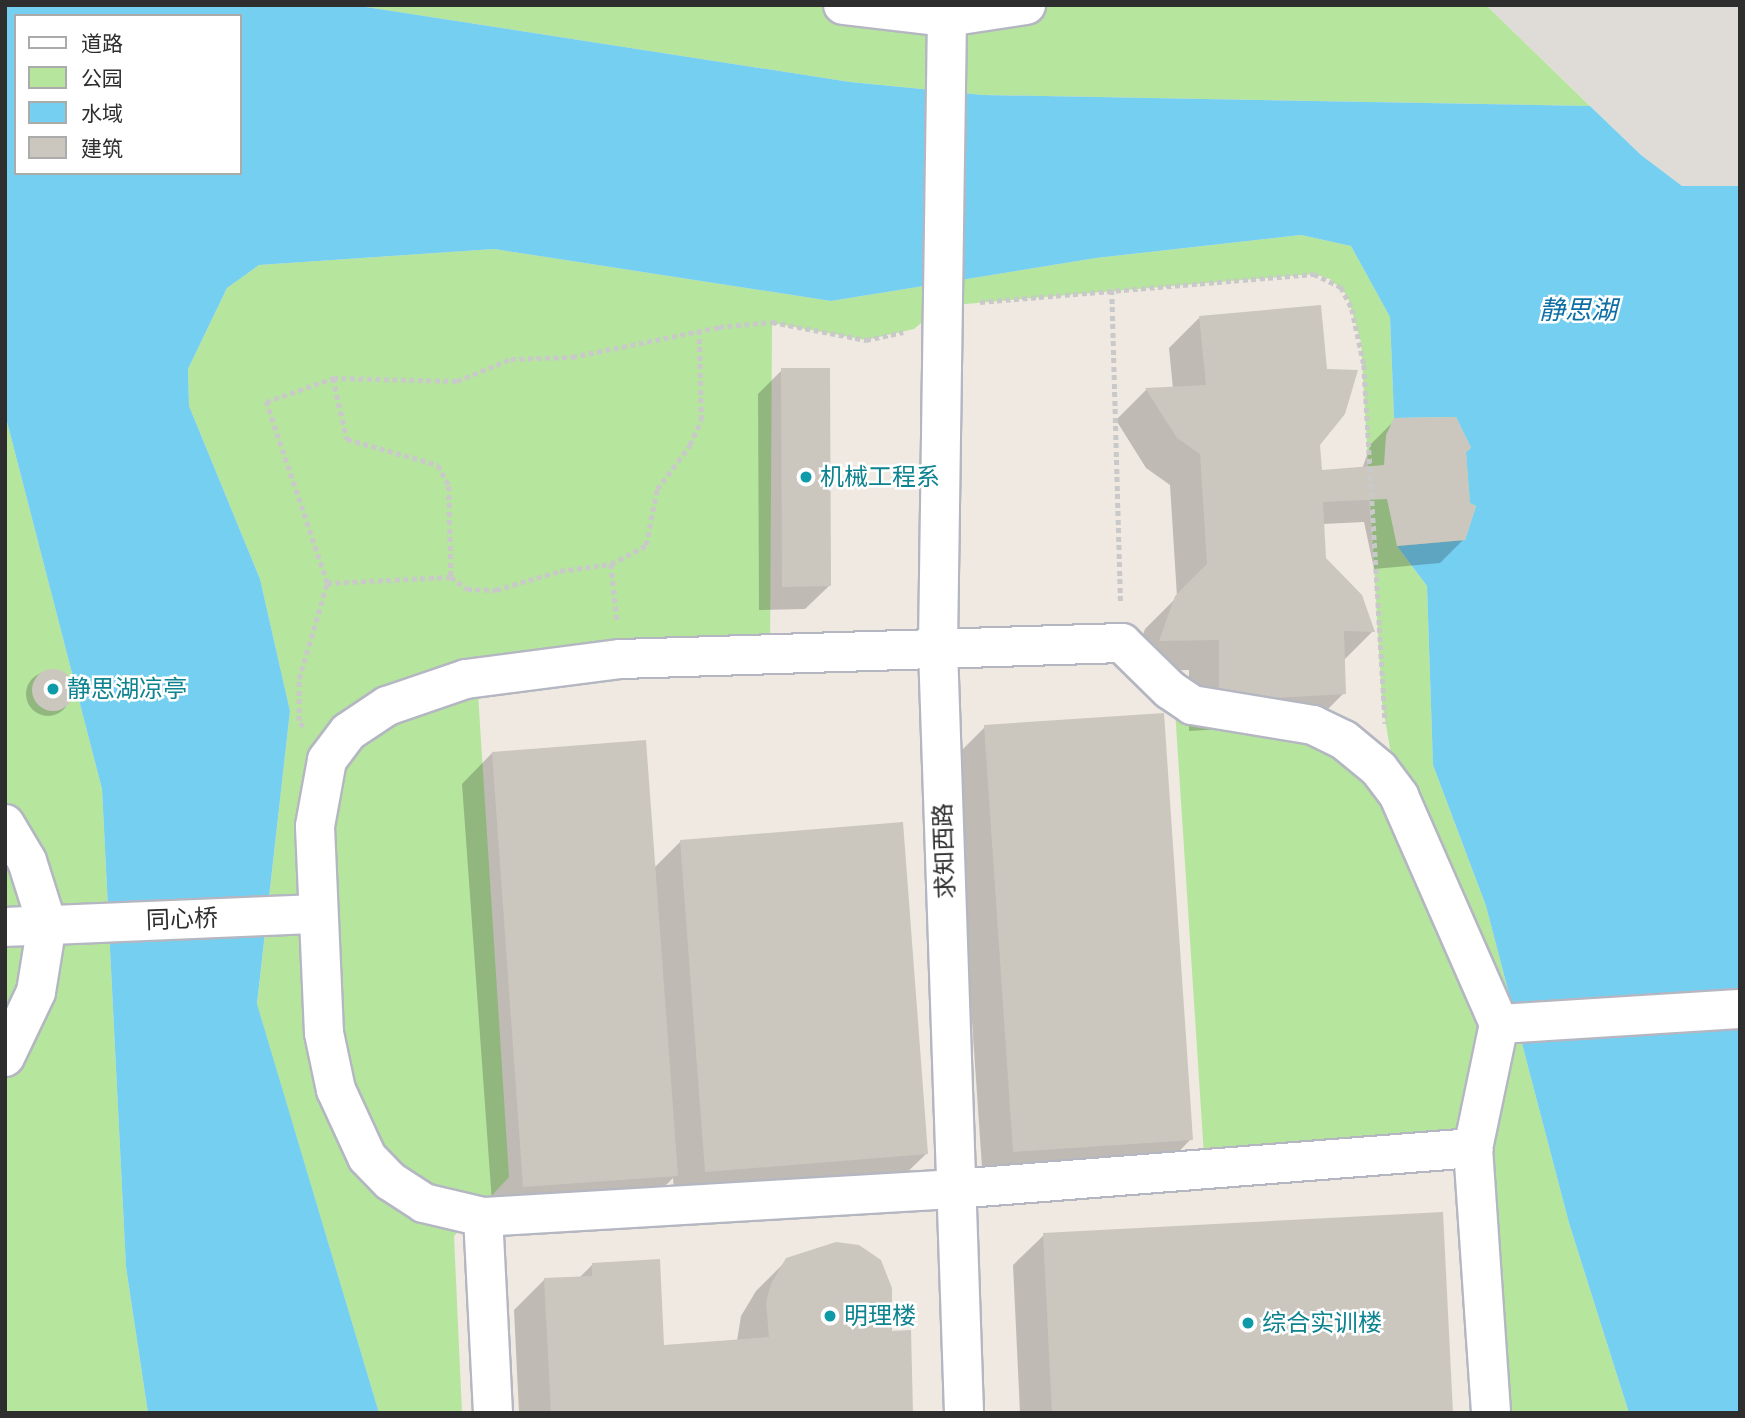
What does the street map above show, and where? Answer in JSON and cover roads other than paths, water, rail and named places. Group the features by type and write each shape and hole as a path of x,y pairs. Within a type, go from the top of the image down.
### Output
{"lane":[{"path":"844,5 947,16 1026,5"},
{"name":"求知西路","path":"947,16 940,297 938,649 954,1189 964,1413"},
{"path":"1473,1148 954,1189 483,1217 424,1203 390,1181 357,1138 343,1112 330,1065 317,914 316,813 327,760 348,732 371,714 424,690 466,679 621,659 1122,643 1170,690 1192,705 1313,725 1344,740 1379,769 1399,796 1499,1024 1473,1148 1491,1413"},
{"path":"5,824 27,861 47,924 36,992 5,1057"},
{"name":"同心桥","path":"5,927 317,914"},
{"path":"1499,1024 1740,1009"},
{"path":"483,1217 493,1413"}],"water":[{"name":"静思湖","path":"5,5 353,5 850,82 983,95 1590,106 1641,155 1682,186 1740,186 1740,1413 1629,1413 1569,1223 1486,906 1433,765 1427,586 1397,546 1465,540 1476,506 1470,503 1466,452 1471,448 1456,417 1394,418 1390,317 1351,246 1301,235 1096,258 831,301 494,249 259,265 227,288 188,369 189,406 260,579 290,711 257,1004 379,1413 148,1413 126,1267 102,789 5,414"}],"place":[{"name":"机械工程系","path":"806,477"},
{"name":"静思湖凉亭","path":"53,689"},
{"name":"明理楼","path":"830,1316"},
{"name":"综合实训楼","path":"1248,1323"}]}
